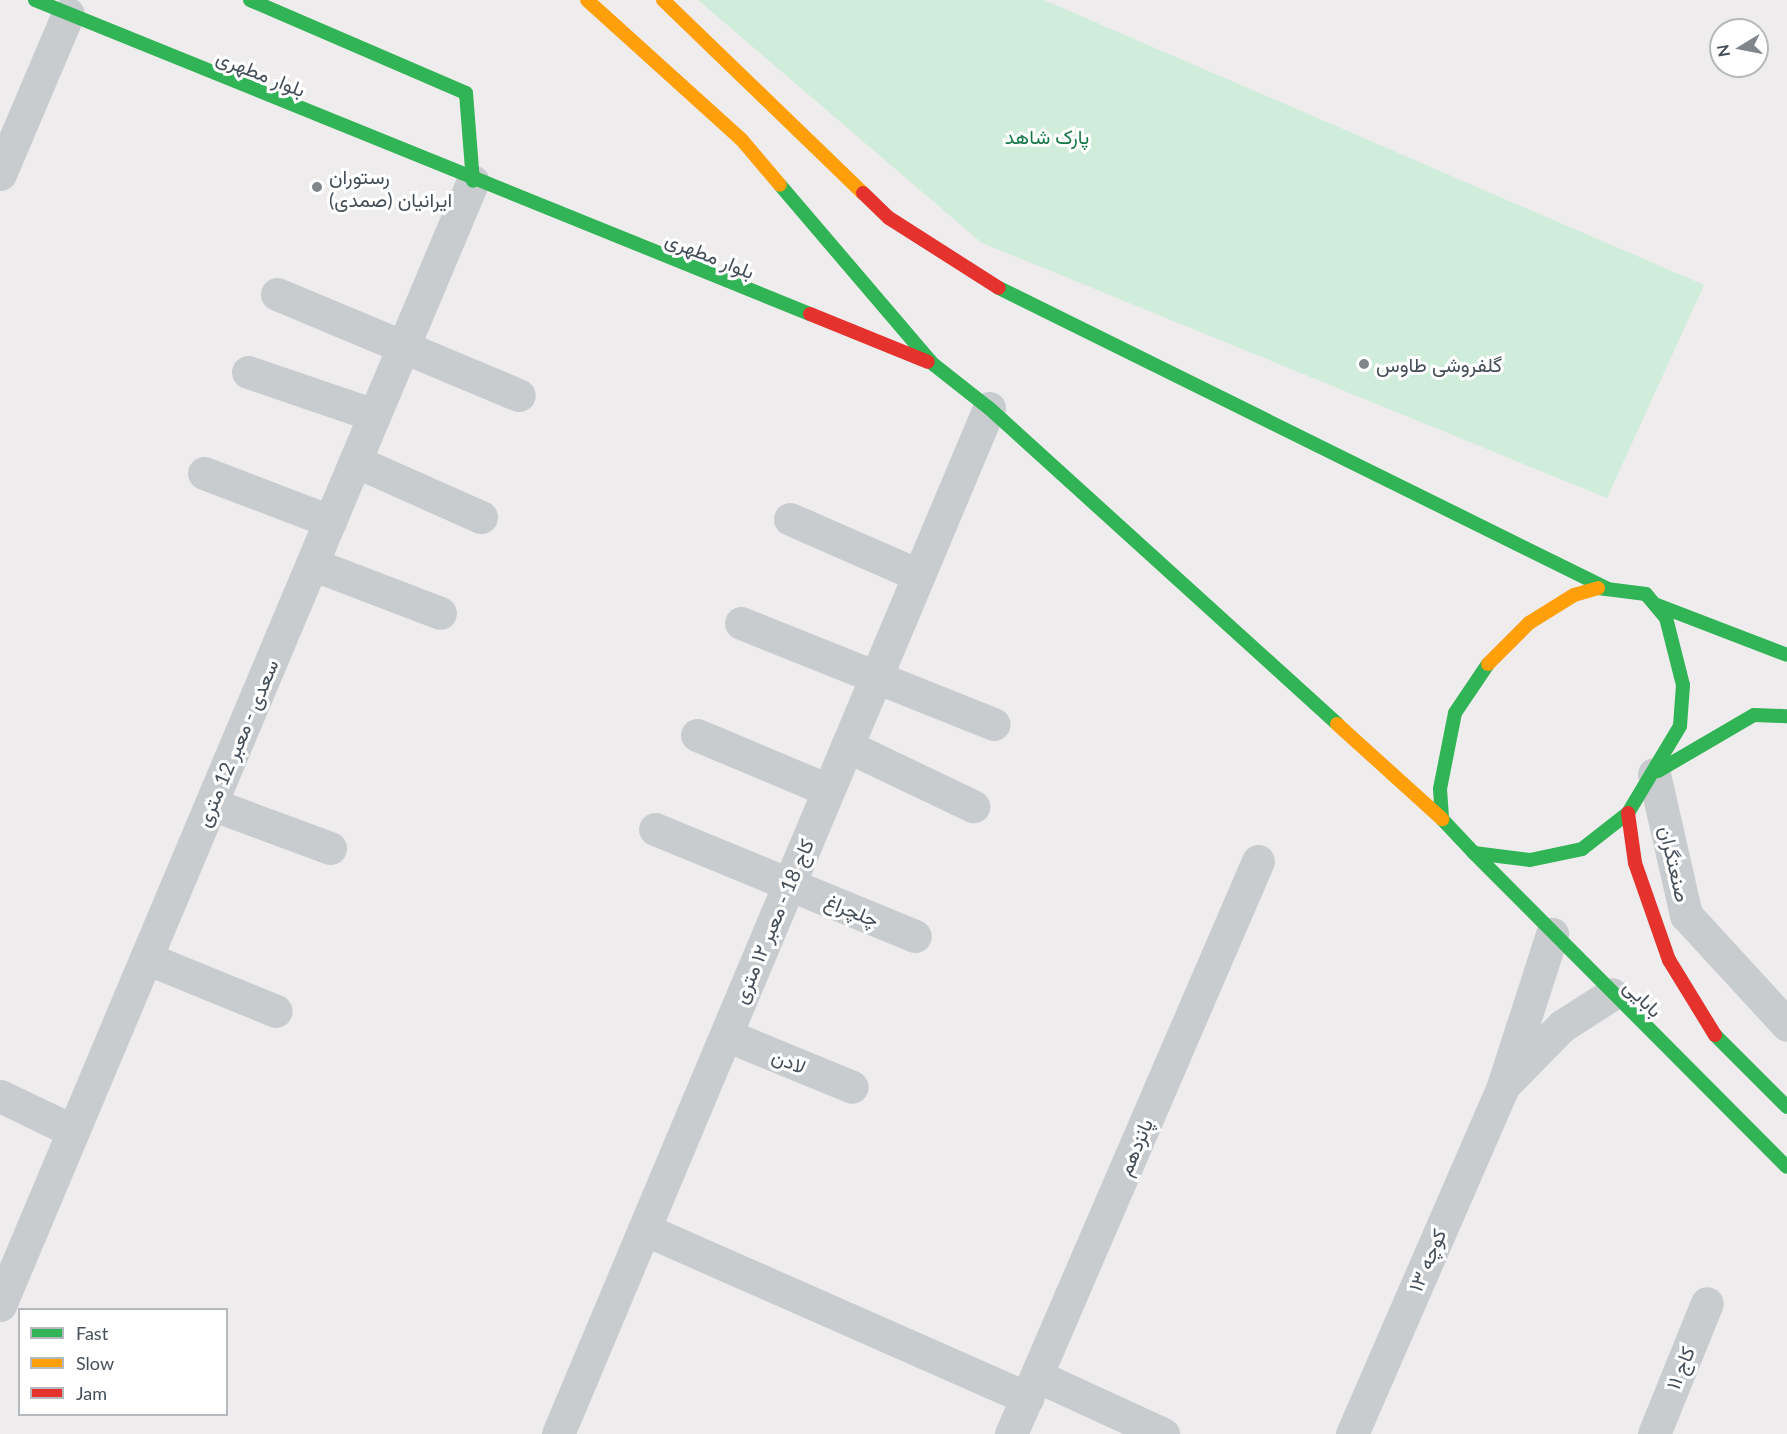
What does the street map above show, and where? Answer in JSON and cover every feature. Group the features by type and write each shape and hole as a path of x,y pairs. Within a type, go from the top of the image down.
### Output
{"main road":[{"name":"بلوار مطهری","path":"35,0 473,181 933,364"},
{"path":"250,0 466,93 473,181"},
{"path":"587,0 741,140 933,364"},
{"path":"663,0 889,218 992,285 1608,589"},
{"name":"بابایی","path":"933,364 989,408 1442,819 1454,837 1474,853 1552,934 1787,1167"},
{"path":"1442,819 1446,743 1455,713 1485,665 1528,623 1574,595 1608,589 1646,594 1666,618 1683,685 1680,726 1654,774 1628,813 1582,849 1555,857 1530,860 1474,853"},
{"path":"1657,605 1787,655"},
{"path":"1654,774 1720,731 1754,716 1787,716"},
{"name":"بابایی","path":"1628,813 1635,863 1669,960 1689,996 1719,1041 1787,1107"}],"street":[{"path":"0,174 68,14"},
{"name":"سعدی - معبر 12 متری","path":"0,1305 473,181"},
{"path":"277,294 402,349 519,395"},
{"path":"248,372 374,416"},
{"name":"کاج 18 - معبر ۱۲ متری","path":"558,1434 989,408"},
{"path":"355,461 481,517"},
{"path":"204,473 330,521"},
{"path":"790,519 918,575"},
{"path":"312,564 440,613"},
{"path":"741,623 994,724"},
{"path":"697,735 828,790"},
{"path":"847,747 973,806"},
{"name":"صنعتگران","path":"1654,774 1686,915 1787,1025"},
{"path":"211,804 330,848"},
{"name":"چلچراغ","path":"655,830 915,936"},
{"name":"پانزدهم","path":"1011,1434 1258,861"},
{"name":"کوچه ۱۳","path":"1352,1434 1503,1086 1552,934"},
{"path":"146,958 276,1011"},
{"name":"کوچه ۱۳","path":"1503,1086 1562,1026 1612,994"},
{"name":"لادن","path":"726,1035 852,1087"},
{"path":"0,1096 73,1131"},
{"path":"644,1229 1032,1387 1163,1434"},
{"name":"کاج ۱۱","path":"1654,1434 1707,1303"}],"green space":[{"name":"پارک شاهد","path":"698,0 1044,0 1704,285 1607,498 982,243"}],"traffic: fast":[{"path":"35,0 810,314"},
{"path":"250,0 466,93 473,181"},
{"path":"780,185 933,364 989,408 1337,724"},
{"path":"999,288 1608,589"},
{"path":"1488,664 1455,713 1440,789 1442,819 1474,853 1530,860 1582,849 1628,813 1680,726 1683,685 1666,618 1646,594 1598,588"},
{"path":"1657,605 1787,655"},
{"path":"1658,771 1754,715 1787,716"},
{"path":"1474,853 1787,1167"},
{"path":"1715,1035 1787,1107"}],"traffic: slow":[{"path":"587,0 741,139 780,185"},
{"path":"663,0 863,193"},
{"path":"1488,664 1529,623 1574,595 1598,588"},
{"path":"1337,724 1442,819"}],"traffic: jam":[{"path":"863,193 889,218 999,288"},
{"path":"810,314 928,362"},
{"path":"1628,813 1635,863 1669,960 1715,1035"}],"place":[{"name":"رستوران ایرانیان (صمدی)","path":"317,187"},
{"name":"گلفروشی طاوس","path":"1364,364"}]}
